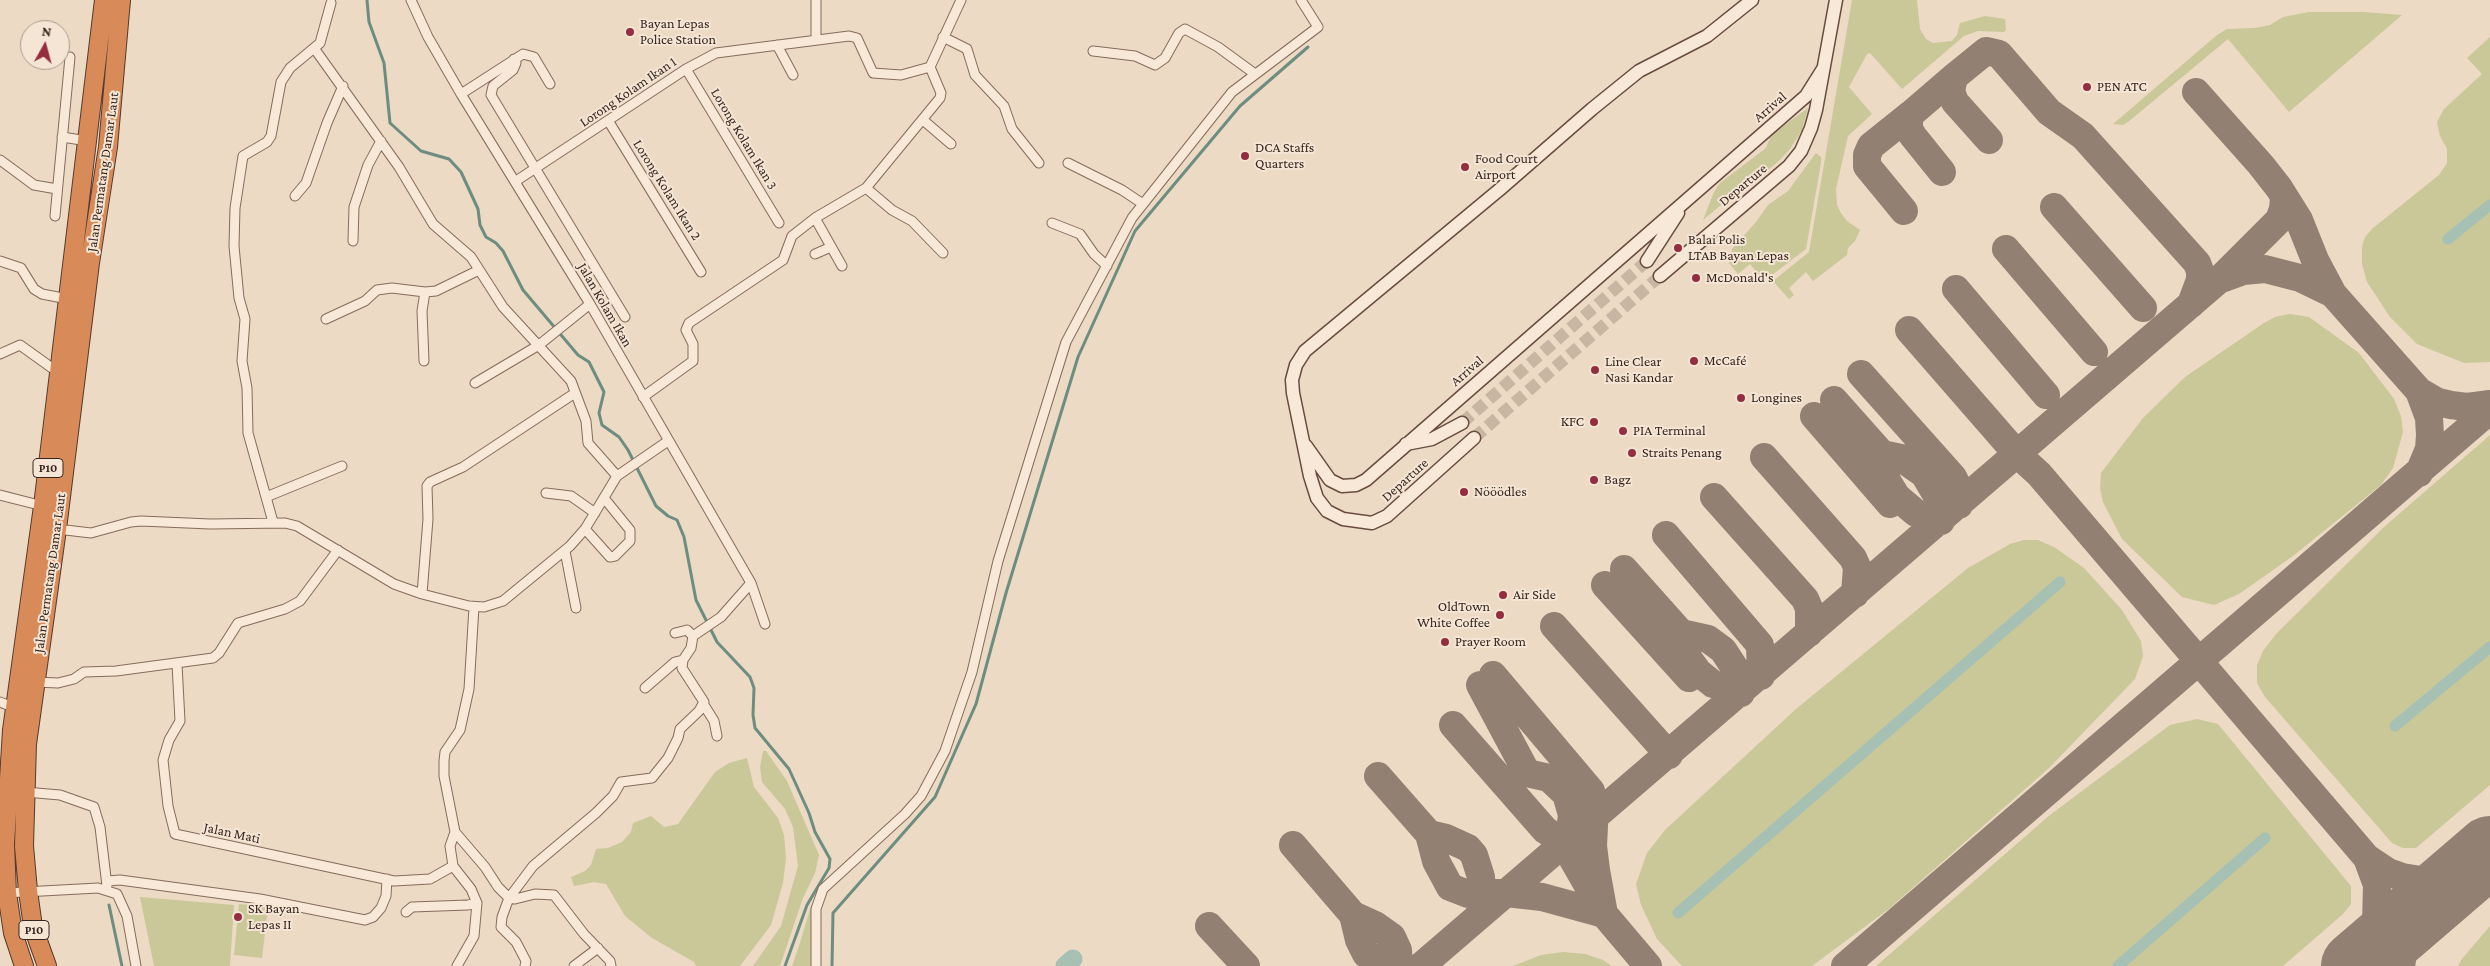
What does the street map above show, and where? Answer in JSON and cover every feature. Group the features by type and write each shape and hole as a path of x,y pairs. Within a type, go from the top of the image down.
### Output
{"highway":[{"name":"Jalan Permatang Damar Laut","path":"24,966 13,933 4,894 5,844 3,796 7,705 43,506 88,141 102,2"},
{"name":"Jalan Permatang Damar Laut","path":"47,966 33,927 28,891 24,846 27,744 57,529 90,263 109,138 123,3"}],"street":[{"path":"816,0 816,40"},
{"path":"643,398 693,361 693,344 686,330 689,323 783,260 792,236 815,218 866,188 923,120 941,95 933,70 930,67 961,0"},
{"path":"816,966 816,909 823,889 905,814 921,796 945,751 972,672 998,561 1066,342 1132,218 1232,92 1318,27 1301,0"},
{"path":"1301,438 1295,413 1292,380 1296,365 1304,351 1639,72 1707,36 1752,0"},
{"path":"1826,0 1827,44"},
{"path":"1827,44 1836,0"},
{"name":"Jalan Kolam Ikan","path":"413,1 428,37 461,94 590,304 751,583 765,624"},
{"path":"273,522 248,433 247,388 242,361 245,319 239,298 234,246 235,208 243,156 267,142 271,136 281,82 290,68 314,48 323,35 331,3"},
{"path":"1093,51 1134,56 1155,65 1165,58 1179,34 1185,29 1218,47 1256,74"},
{"name":"Lorong Kolam Ikan 1","path":"516,181 609,122 686,69 716,53 853,37 856,38 873,73 901,75 930,67"},
{"path":"943,37 967,49 975,75 1004,106 1012,129 1040,163"},
{"name":"Departure","path":"1660,276 1789,166 1801,151 1812,128 1812,97 1822,70 1827,44"},
{"path":"777,45 793,75"},
{"path":"314,48 381,141 433,224 444,236 464,250 503,307 571,381 586,421 588,443 617,476"},
{"path":"461,94 523,54 534,57 550,84"},
{"path":"514,59 516,64 513,70 492,86 491,95 625,317"},
{"name":"Lorong Kolam Ikan 3","path":"686,69 778,223"},
{"path":"54,216 69,70"},
{"path":"295,196 306,183 327,123 343,86"},
{"name":"Arrival","path":"1301,438 1330,480 1342,486 1356,485 1366,480 1686,201 1812,97"},
{"path":"923,120 951,144"},
{"name":"Lorong Kolam Ikan 2","path":"609,122 701,272"},
{"path":"62,137 88,141"},
{"path":"353,241 354,207 368,165 381,141"},
{"path":"0,160 34,185 57,188"},
{"path":"1068,163 1122,190 1143,204"},
{"path":"866,188 892,210 912,220 943,252"},
{"name":"Arrival","path":"1647,261 1686,201"},
{"path":"815,218 842,266"},
{"path":"1052,223 1080,234 1094,254 1107,266"},
{"path":"815,254 832,247"},
{"path":"0,261 21,268 34,289 42,294 68,299"},
{"path":"326,319 365,301 377,290 392,288 425,292 446,288 479,270"},
{"path":"424,362 422,311 425,292"},
{"path":"475,383 539,345 590,304"},
{"path":"0,354 20,346 58,373"},
{"path":"422,594 428,519 428,486 430,482 463,467 575,393"},
{"path":"1406,444 1432,439 1462,423"},
{"name":"Departure","path":"1301,438 1317,498 1327,511 1343,519 1372,522 1387,516 1403,503 1474,438"},
{"path":"57,529 91,533 131,522 210,524 273,522 297,526 394,584 422,594 474,607 484,607 503,601 565,551 585,529 617,476 668,441"},
{"path":"266,498 342,466"},
{"path":"546,493 571,496 595,513"},
{"path":"0,495 43,506"},
{"path":"585,529 610,557 615,556 630,541 630,530 604,498"},
{"path":"36,682 58,683 74,679 84,672 116,671 213,658 219,653 238,623 285,609 300,601 338,550"},
{"path":"565,551 576,608"},
{"path":"717,736 714,721 704,705 704,700 682,668 683,660 691,648 693,636 715,621 751,583"},
{"path":"474,607 469,689 460,730 445,752 444,761 444,776 456,832 485,866 498,887 509,898 515,899 535,894 554,895 610,961 611,966"},
{"path":"675,632 686,630 693,636"},
{"path":"645,688 675,662 683,660"},
{"name":"Jalan Mati","path":"177,664 180,721 169,740 163,760 168,806 174,834 387,879 430,878 453,866"},
{"path":"525,966 526,961 516,942 501,927 502,917 509,898 533,866 596,813 613,796 621,782 652,778 672,751 680,729 704,705"},
{"path":"25,792 60,795 94,806 100,827 107,885 117,894 125,908 136,966"},
{"path":"456,832 450,846 453,866 472,889 477,903 474,936 457,966"},
{"path":"4,894 88,888 107,885 120,880 260,899 365,920 373,917 381,908 386,896 387,879"},
{"path":"406,912 412,907 477,903"},
{"path":"574,966 598,948"}],"shaded area":[{"path":"1852,0 1917,0 1920,29 1926,39 1933,43 1952,41 1957,35 1960,23 1985,16 2005,19 2006,30 2004,32 1978,31 1964,36 1902,89 1870,53 1867,54 1849,87 1872,114 1848,136 1836,189 1837,205 1841,213 1847,221 1860,230 1855,241 1848,248 1847,255 1813,281 1806,272 1789,288 1794,295 1789,299 1773,281 1809,252"},
{"path":"2309,12 2364,12 2402,15 2289,112 2228,39 2128,122 2123,125 2113,124 2217,35 2227,29 2255,28 2270,25 2283,17"},
{"path":"2490,37 2490,362 2464,363 2417,344 2390,317 2367,282 2362,264 2362,247 2365,237 2373,228 2439,175 2447,163 2447,149 2440,136 2437,122 2444,109 2482,74 2467,58"},
{"path":"1808,108 1802,130 1790,149 1779,161 1747,187 1740,189 1703,220 1714,192 1720,183 1766,148 1771,135"},
{"path":"1816,153 1821,157 1821,163 1806,249 1764,281 1750,264 1738,274 1729,263 1732,249 1768,205 1788,191"},
{"path":"2290,314 2309,317 2359,353 2394,399 2401,416 2403,432 2393,468 2381,485 2293,556 2239,594 2214,605 2182,597 2122,539 2103,502 2100,488 2101,473 2143,418 2185,377 2264,323 2275,317"},
{"path":"2490,435 2490,785 2416,848 2403,848 2392,843 2265,697 2257,683 2257,665 2263,651 2276,634 2384,527"},
{"path":"2024,540 2038,540 2054,547 2084,568 2122,610 2141,641 2143,656 2135,679 2049,768 1890,908 1812,966 1682,966 1657,939 1641,905 1636,884 1647,853 1665,830 1796,709 1968,568 2010,544"},
{"path":"2197,719 2218,724 2351,886 2351,904 2343,914 2283,966 1876,966 2050,815 2170,725"},
{"path":"763,751 766,751 787,781 819,855 815,873 803,898 780,966 753,966 781,926 798,866 793,827 785,809 762,782 760,767"},
{"path":"747,758 754,787 778,818 784,835 786,858 783,883 771,925 740,966 696,966 694,962 652,938 625,916 606,884 594,882 574,886 571,877 585,871 591,865 596,849 608,848 622,842 631,832 633,823 651,816 664,827 678,824 715,772 729,763"},
{"path":"140,897 234,905 230,966 154,966"},
{"path":"239,904 268,907 262,958 234,955"},
{"path":"811,906 812,966 792,966 799,946"},
{"path":"2490,926 2490,966 2458,966 2461,960"},
{"path":"1563,952 1585,954 1603,960 1612,966 1513,966 1541,955"}],"waterway":[{"path":"367,0 369,22 384,63 390,123 421,151 449,159 461,172 478,209 480,225 486,237 496,243 503,251 523,290 578,355 589,362 604,392 599,413 602,425 619,437 628,450 656,506 668,516 677,520 684,537 696,600 717,642 750,677 754,688 753,715 755,728 789,769 809,813 815,832 830,859 829,868 807,905 785,966"},
{"path":"832,966 833,913 935,797 976,704 1006,593 1078,357 1135,231 1240,106 1308,47"},
{"path":"2448,239 2490,205"},
{"path":"1678,913 2060,582"},
{"path":"2395,726 2490,647"},
{"path":"2118,966 2265,838"},
{"path":"109,905 122,966"},
{"path":"1065,966 1073,959"}],"taxiway":[{"path":"1954,77 1986,51 1999,54 2049,112 2083,136 2197,263 2200,271 2200,280 2191,304"},
{"path":"1942,172 1913,136 1909,129 1909,121 1911,114 1954,77 1951,91 1955,102 1989,140"},
{"path":"2196,92 2279,188 2299,220 2315,260 2333,294 2419,391"},
{"path":"1904,211 1867,166 1867,155 1871,146 1911,114"},
{"path":"1421,966 2220,279 2279,220 2284,198"},
{"path":"2054,207 2143,308"},
{"path":"2006,249 2094,352"},
{"path":"2221,279 2243,271 2265,269 2300,278 2333,294"},
{"path":"1956,289 2046,395"},
{"path":"1909,330 2017,454 2039,474 2367,858 2388,872 2402,877 2421,880 2440,878 2483,857"},
{"path":"1861,374 1953,477 1960,491 1959,505"},
{"path":"2419,473 2429,449 2430,435 2429,418 2419,391 2438,402 2451,405 2467,407 2490,404"},
{"path":"1834,400 1882,454 1887,481 1897,497 1916,513 1941,521 1937,496 1924,474 1901,458 1882,454"},
{"path":"1845,966 2490,410"},
{"path":"1814,416 1890,504"},
{"path":"1764,457 1853,558 1857,567 1855,594"},
{"path":"1714,497 1805,599 1809,608 1809,633"},
{"path":"1666,535 1760,645 1761,676"},
{"path":"1624,569 1681,633 1688,658 1698,672 1713,684 1741,693 1738,673 1723,650 1708,639 1681,633"},
{"path":"1605,585 1689,678"},
{"path":"1554,626 1669,755"},
{"path":"1493,675 1591,791 1595,806 1593,846 1604,914"},
{"path":"1480,685 1527,773"},
{"path":"1453,725 1545,830 1556,837 1568,839"},
{"path":"1527,773 1549,778 1566,794 1572,815 1570,830 1563,842"},
{"path":"1378,776 1429,834 1436,861 1450,887 1468,894 1482,893 1480,911"},
{"path":"1429,834 1446,838 1468,848 1474,855 1481,877 1482,893 1506,893 1542,897 1604,914 1648,966"},
{"path":"1563,842 1595,898"},
{"path":"1293,845 1353,915 1359,940 1366,954 1389,966"},
{"path":"2351,966 2376,923 2377,885 2367,858"},
{"path":"2401,966 2403,954 2422,909 2435,898"},
{"path":"1353,915 1375,925 1392,937 1398,950 1399,966"},
{"path":"1209,926 1246,966"}],"runway":[{"path":"2356,966 2490,851"}],"tunnel":[{"path":"1462,423 1647,261"},
{"path":"1474,438 1660,276"}],"place":[{"name":"Bayan Lepas Police Station","path":"630,32"},
{"name":"PEN ATC","path":"2087,87"},
{"name":"DCA Staffs Quarters","path":"1245,156"},
{"name":"Food Court Airport","path":"1465,167"},
{"name":"Balai Polis LTAB Bayan Lepas","path":"1678,248"},
{"name":"McDonald's","path":"1696,278"},
{"name":"McCafé","path":"1694,361"},
{"name":"Line Clear Nasi Kandar","path":"1595,370"},
{"name":"Longines","path":"1741,398"},
{"name":"KFC","path":"1594,422"},
{"name":"PIA Terminal","path":"1623,431"},
{"name":"Straits Penang","path":"1632,453"},
{"name":"Bagz","path":"1594,480"},
{"name":"Nööödles","path":"1464,492"},
{"name":"Air Side","path":"1503,595"},
{"name":"OldTown White Coffee","path":"1500,615"},
{"name":"Prayer Room","path":"1445,642"},
{"name":"SK Bayan Lepas II","path":"238,917"}]}
